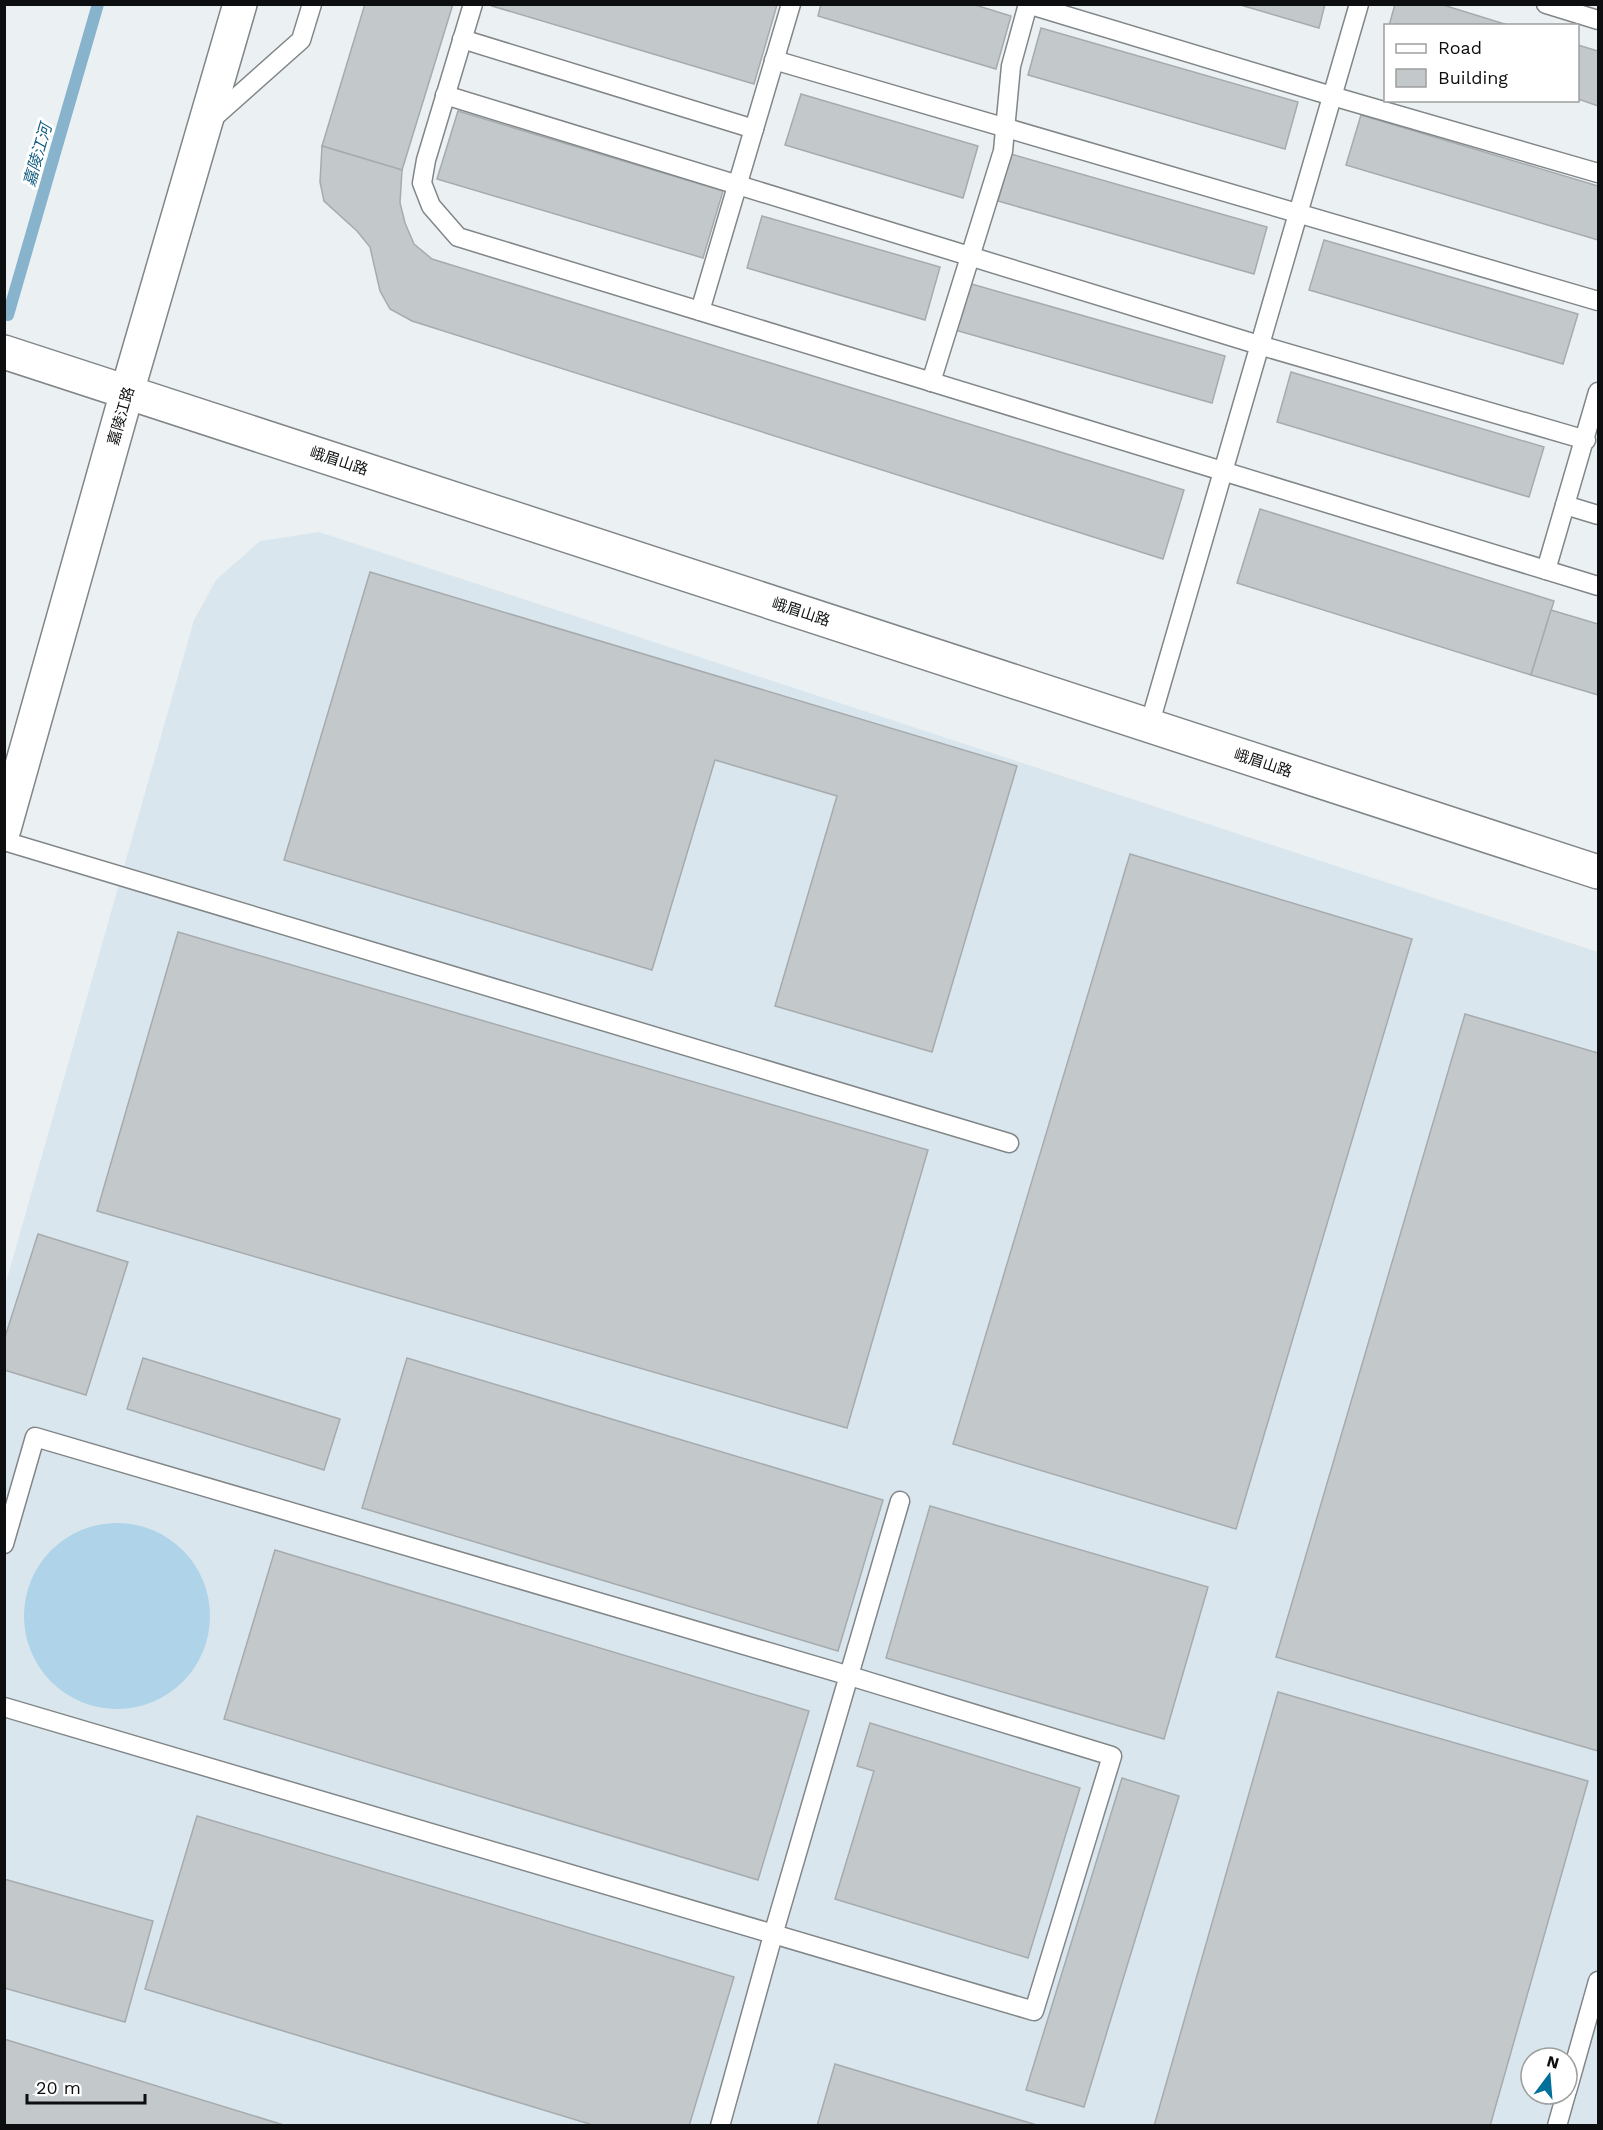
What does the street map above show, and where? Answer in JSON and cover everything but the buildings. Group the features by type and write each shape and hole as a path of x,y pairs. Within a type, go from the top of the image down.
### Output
{"street":[{"name":"嘉陵江路","path":"4,829 127,392 240,4"},
{"name":"峨眉山路","path":"4,352 1599,872"}],"lane":[{"path":"205,125 301,40 312,4"},
{"path":"473,4 426,160 422,183 430,206 458,237 1599,586"},
{"path":"700,311 790,4"},
{"path":"1149,726 1359,4"},
{"path":"1546,4 1599,20"},
{"path":"932,382 1003,152 1011,66 1028,5 1599,173"},
{"path":"462,39 754,129"},
{"path":"774,60 1599,301"},
{"path":"445,95 1259,345 1586,440"},
{"path":"1546,570 1599,392"},
{"path":"1565,505 1599,515"},
{"path":"4,841 1009,1143"},
{"path":"4,1544 35,1437 850,1676 1112,1756 1034,2011 4,1707"},
{"path":"720,2126 773,1935 900,1501"},
{"path":"1579,2051 1599,1981"},
{"path":"1557,2126 1563,2106"}],"shaded area":[{"path":"319,532 1598,952 1598,2125 5,2126 5,1286 194,620 216,580 260,541"},
{"path":"117,1523 153,1530 183,1550 203,1580 210,1616 203,1652 183,1682 153,1702 117,1709 81,1702 51,1682 31,1652 24,1616 31,1580 51,1550 81,1530"}],"waterway":[{"name":"嘉陵江河","path":"8,315 98,4"}]}
